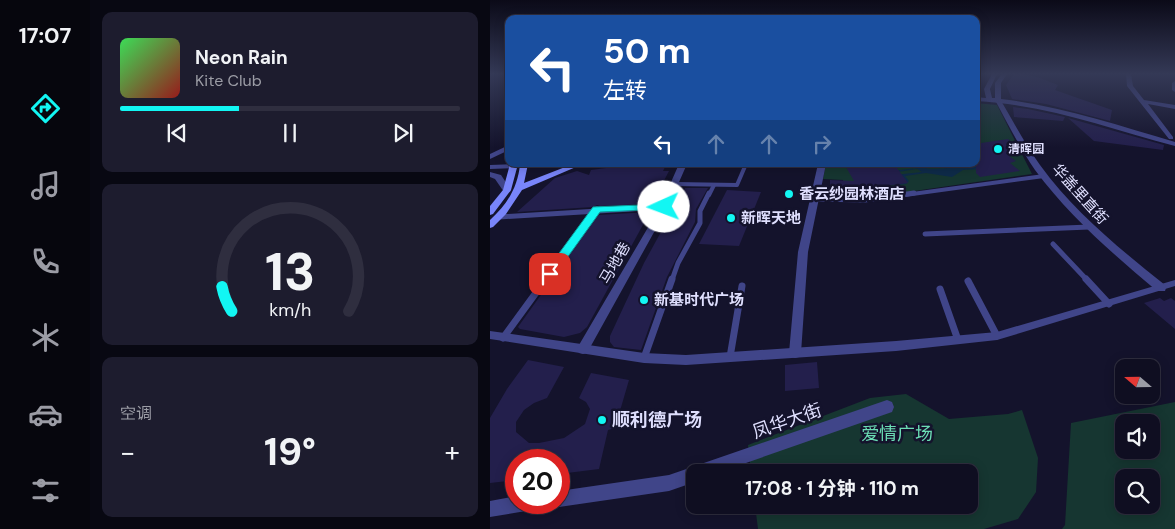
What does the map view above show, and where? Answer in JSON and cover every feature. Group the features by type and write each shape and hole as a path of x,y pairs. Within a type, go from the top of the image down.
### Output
{"main road":[{"path":"490,212 507,190 511,167"},
{"path":"490,225 499,217 520,188 525,167"},
{"path":"520,188 544,176 570,167"}],"street":[{"name":"华盖里直街","path":"994,99 1044,176 1089,227 1161,288"},
{"path":"997,99 1054,110 1174,141"},
{"path":"1140,99 1174,141"},
{"path":"1143,102 1175,107"},
{"path":"490,157 505,149"},
{"path":"490,162 505,163"},
{"path":"490,167 505,164"},
{"name":"马地巷","path":"583,349 664,207 682,167"},
{"path":"795,353 803,252 821,167"},
{"path":"490,174 498,177 507,190"},
{"path":"494,337 644,358 686,360 795,353 997,336 1175,283"},
{"name":"凤华大街","path":"722,464 887,407"},
{"path":"570,497 669,483 686,477"},
{"path":"490,508 505,506"}],"lane":[{"path":"674,184 738,185 745,167"},
{"path":"813,199 865,200 1044,176"},
{"path":"644,358 678,263 700,223 700,211 714,185"},
{"path":"499,217 579,213 597,209 664,207"},
{"path":"494,337 597,209"},
{"path":"926,234 1089,227"},
{"path":"1054,244 1109,304"},
{"path":"968,281 997,336"},
{"path":"730,357 742,286"},
{"path":"940,289 958,340"}],"green space":[{"name":"清晖园","path":"980,103 997,105 1032,174 866,198 842,199 843,180 823,179 825,167 980,167"},
{"name":"爱情广场","path":"906,394 949,419 1008,414 1022,410 1038,458 1036,492 1018,519 984,529 758,529 756,514 978,514 978,464 750,464 748,445 870,398"},
{"path":"1175,402 1175,529 1062,529 1065,525 1071,423 1115,414 1115,459 1160,459 1160,414 1116,414"}],"water":[{"path":"980,167 982,169 963,170 952,177 926,173 905,176 909,181 906,184 890,183 894,175 922,172 917,169 891,173 890,171 918,168"}],"building":[{"path":"1012,99 1080,99 1112,110 1110,121 1046,104"},
{"path":"1013,107 1065,117 1063,121 1014,117"},
{"path":"1068,118 1164,145 1163,150 1094,141"},
{"path":"1008,139 1018,147 1013,148 1020,154 1009,156 1016,161 1010,163 1020,171 980,177 976,173 976,167 980,167 981,143"},
{"path":"614,167 665,167 663,171 669,171 653,202 649,202 649,204 597,205 593,207 517,212 555,178 577,171 589,175 591,170"},
{"path":"846,167 896,167 908,183 885,186 887,188 882,190 830,195 830,180 854,181"},
{"name":"新基时代广场","path":"685,188 708,188 696,209 695,222 667,277 641,350 614,347 610,342 610,336 644,263"},
{"name":"新晖天地","path":"727,190 761,192 739,246 699,244"},
{"path":"650,212 587,327 580,333 564,337 520,329 518,327 598,215"},
{"path":"1160,298 1164,301 1171,298 1175,301 1175,329 1144,303"},
{"name":"顺利德广场","path":"528,360 564,367 547,398 534,403 524,410 516,422 516,432 529,443 539,443 564,438 585,424 590,409 586,402 579,398 591,373 629,380 615,428 608,430 599,469 570,473 570,449 505,449 505,481 490,483 490,418 507,389"},
{"path":"817,362 819,388 785,391 785,365"}],"place":[{"name":"清晖园","path":"998,149"},
{"name":"香云纱园林酒店","path":"789,194"},
{"name":"新晖天地","path":"731,218"},
{"name":"新基时代广场","path":"644,300"},
{"name":"顺利德广场","path":"602,420"}],"route":[{"path":"550,274 597,209 664,207"}]}
